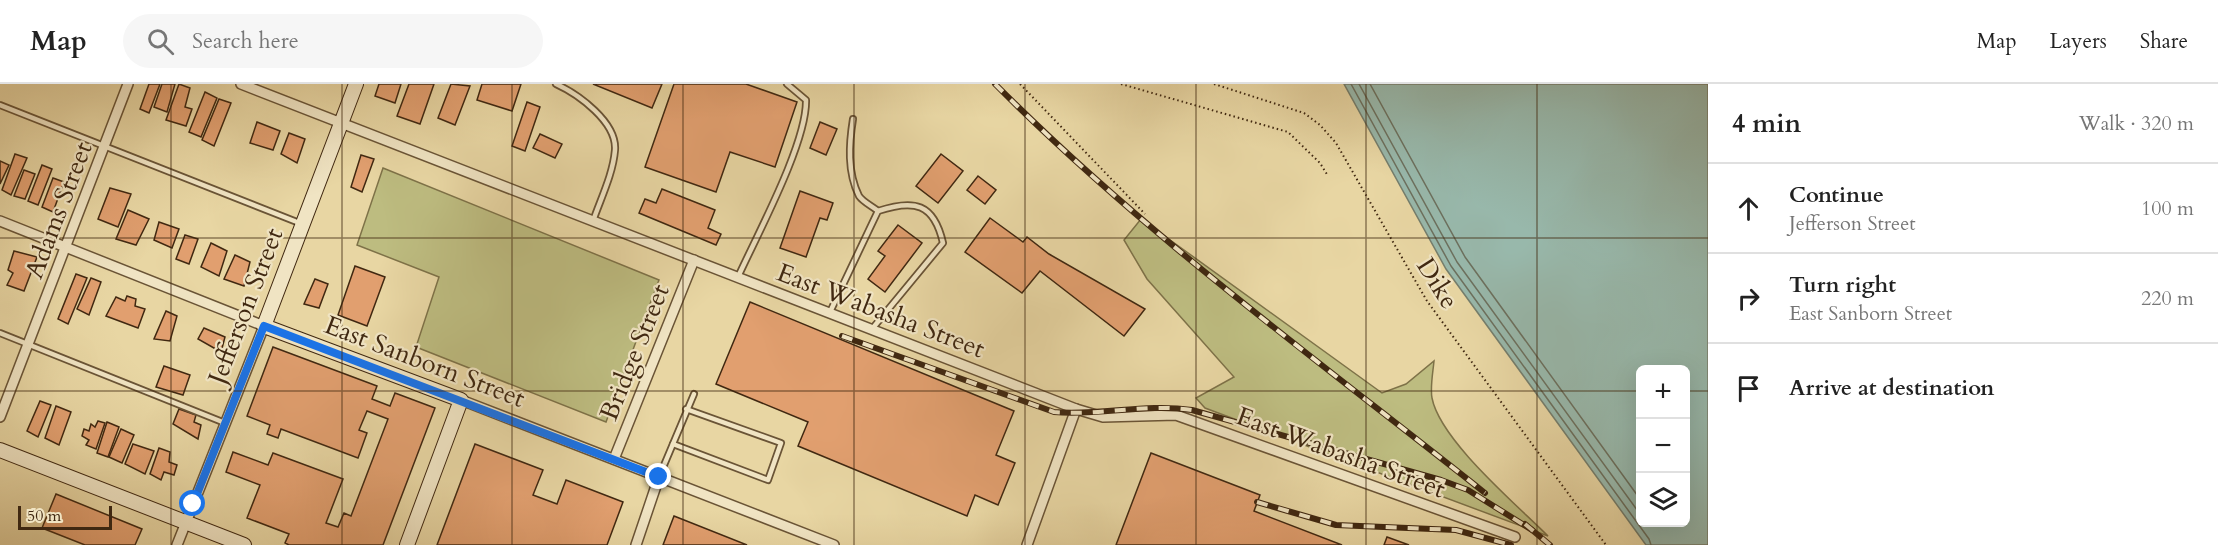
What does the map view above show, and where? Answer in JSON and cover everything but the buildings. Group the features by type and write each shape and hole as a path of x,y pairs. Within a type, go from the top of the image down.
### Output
{"street":[{"name":"Adams Street","path":"0,417 128,84"},
{"name":"East Wabasha Street","path":"241,84 1076,409 1103,417 1176,415 1514,541"},
{"name":"Jefferson Street","path":"177,545 264,326 356,84"},
{"name":"East Sanborn Street","path":"0,221 264,326 461,400 832,545"},
{"name":"Bridge Street","path":"614,459 694,260"},
{"path":"406,545 461,400"},
{"path":"1027,545 1076,409"},
{"path":"0,450 244,545"},
{"path":"636,545 659,477"}],"lane":[{"path":"556,84 586,101 612,133 615,148 608,178 593,220"},
{"path":"738,277 785,173 807,115 806,100 787,84"},
{"path":"0,105 303,224"},
{"path":"853,119 848,150 853,176 860,197 878,211"},
{"path":"830,313 878,211 902,203 925,209 938,222 943,243 872,329"},
{"path":"0,333 225,423"},
{"path":"659,477 694,394"},
{"path":"673,444 768,480 782,443 686,409"}],"path":[{"path":"1020,84 1145,214"},
{"path":"1121,84 1288,132 1320,163 1328,176"},
{"name":"Dike","path":"1214,84 1304,113 1320,124 1336,143 1427,301 1606,545"}],"shaded area":[{"path":"383,168 659,280 606,422 416,347 439,277 357,245"},
{"path":"1141,219 1382,393 1406,384 1434,361 1432,398 1438,415 1449,433 1481,471 1548,536 1205,408 1196,398 1234,377 1147,279 1124,240"}],"water":[{"path":"1344,84 1708,84 1708,545 1646,545 1446,269"}],"railway":[{"path":"995,84 1052,140 1172,245 1485,493"},
{"path":"842,336 1054,412 1157,408 1192,410 1441,480 1468,490 1532,530"},
{"path":"1257,502 1336,525 1456,530 1511,545"},
{"path":"1525,524 1550,545"}],"route":[{"path":"193,504 264,326 659,477"}]}
